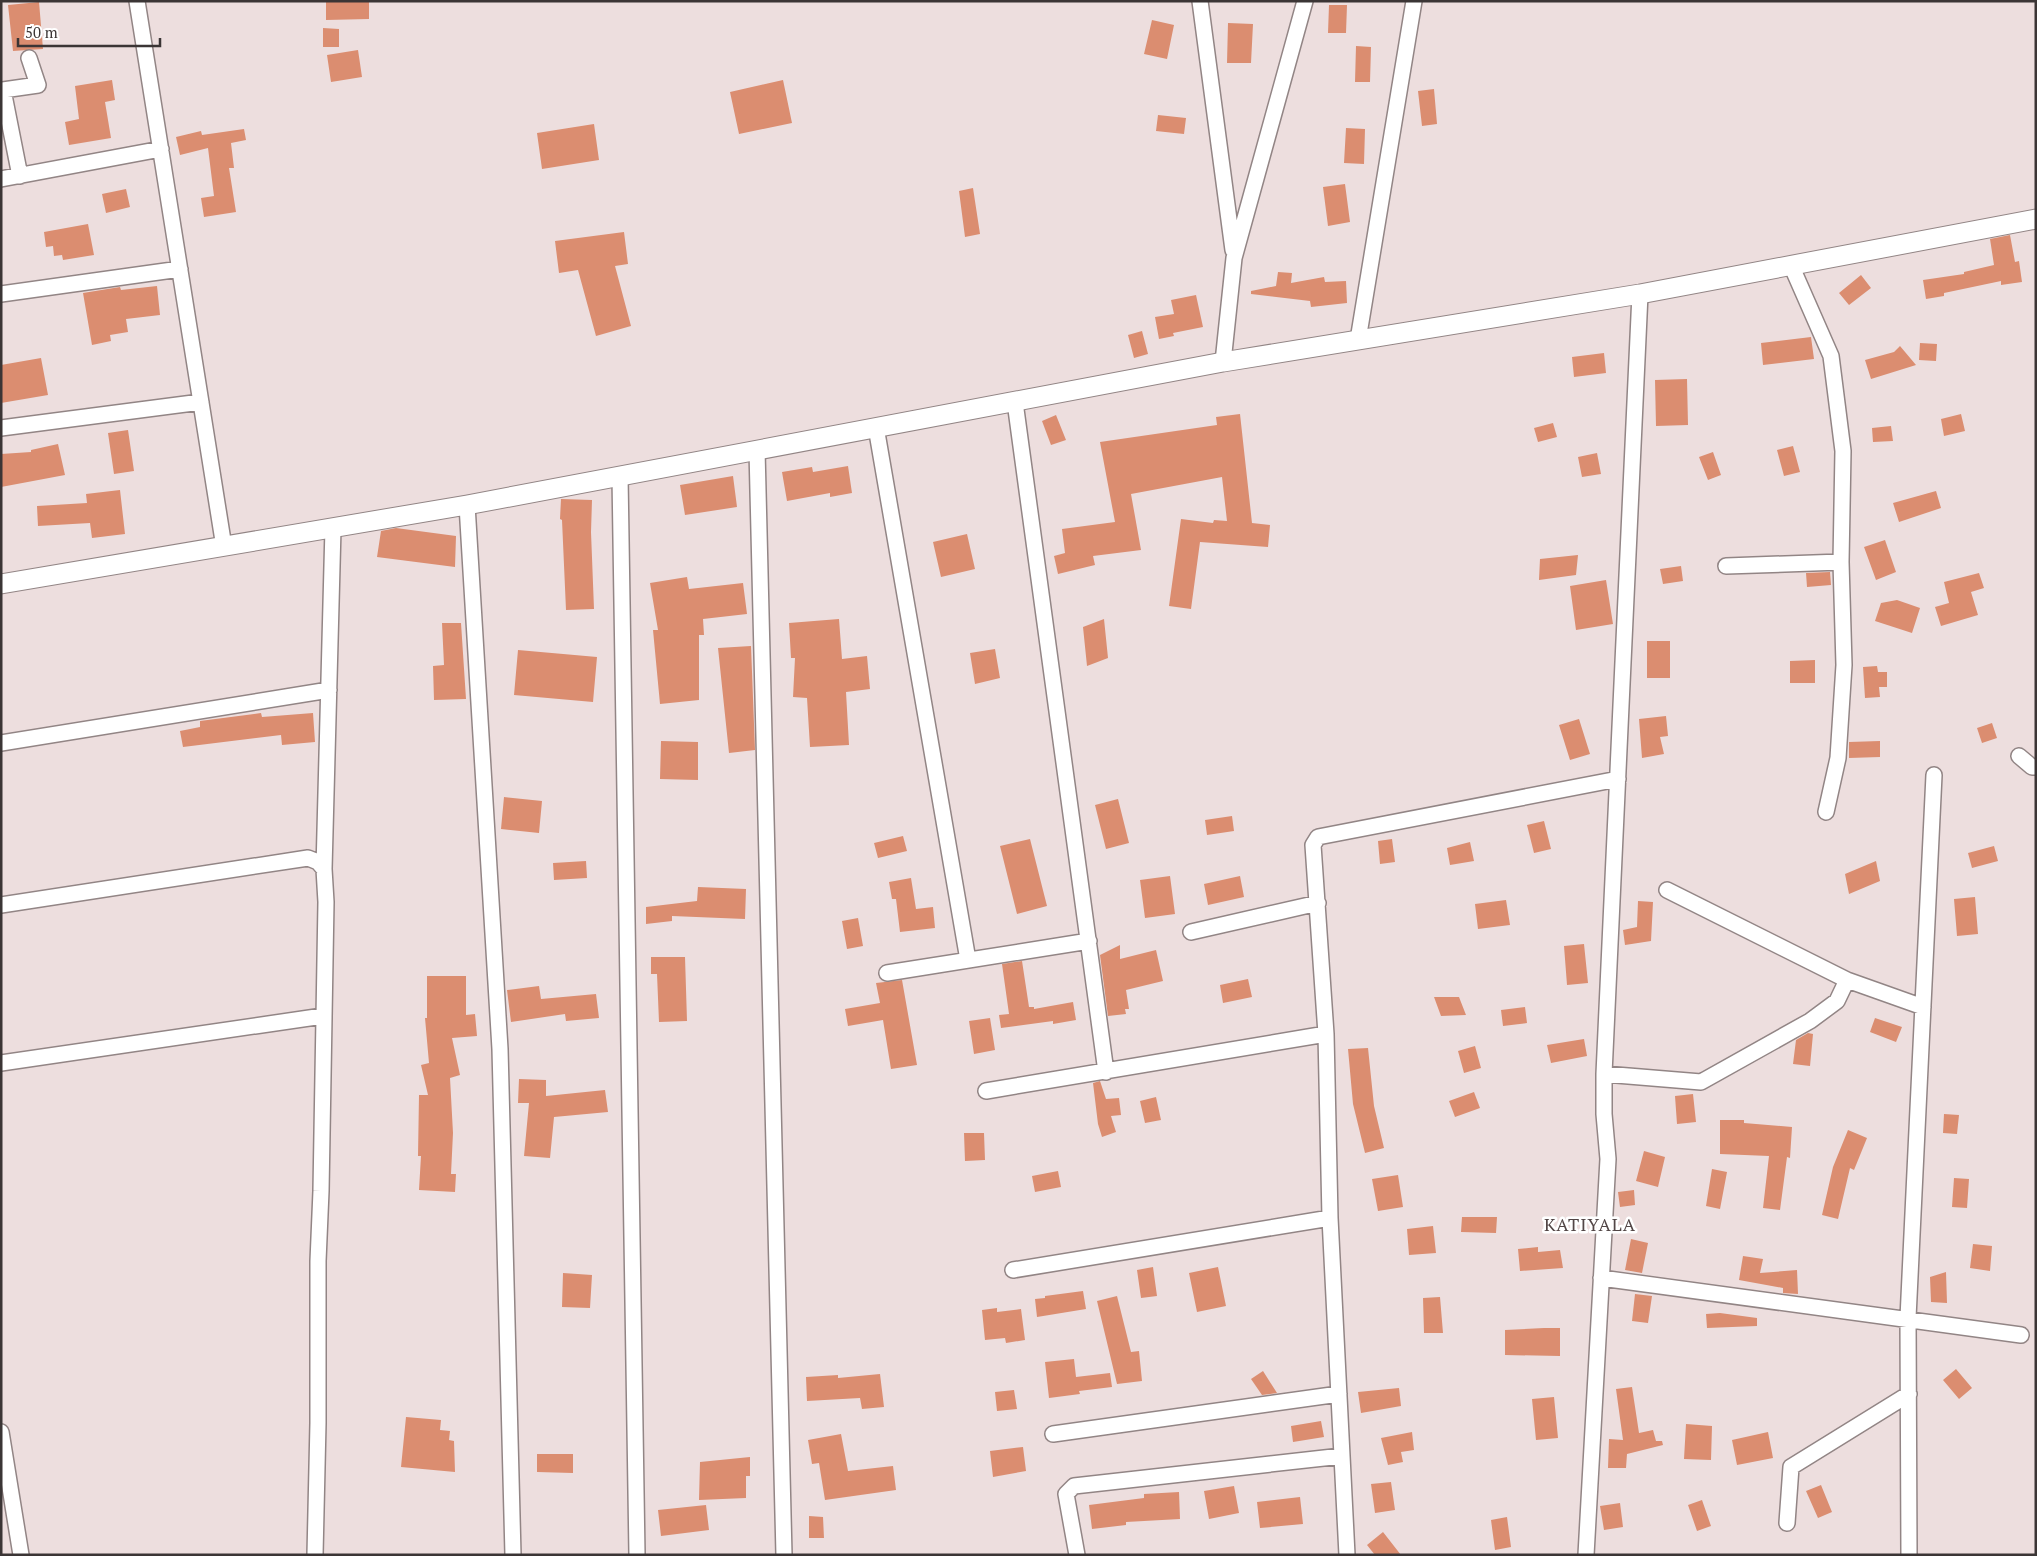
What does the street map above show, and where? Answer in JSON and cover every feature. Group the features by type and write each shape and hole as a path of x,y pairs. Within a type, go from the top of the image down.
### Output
{"street":[{"path":"137,1 224,547"},
{"path":"1200,1 1234,258"},
{"path":"1223,362 1234,258 1305,1"},
{"path":"1358,340 1414,1"},
{"path":"20,176 3,90 38,85 29,58"},
{"path":"1,179 161,150"},
{"path":"1,584 467,505 1223,362 1640,294 2036,219"},
{"path":"1791,265 1831,356 1843,452 1841,562 1843,674 1838,758 1826,812"},
{"path":"1,294 180,269"},
{"path":"1586,1555 1608,1159 1604,1114 1604,1074 1640,294"},
{"path":"1,428 201,402"},
{"path":"1015,402 1106,1072"},
{"path":"876,428 968,960"},
{"path":"757,450 784,1555"},
{"path":"620,476 637,1555"},
{"path":"467,505 500,1049 513,1555"},
{"path":"315,1555 318,1261 326,902 324,869 333,528"},
{"path":"1726,566 1841,562"},
{"path":"1,743 329,690"},
{"path":"2019,756 2032,767 2036,767"},
{"path":"1909,1555 1908,1318 1934,775"},
{"path":"1347,1555 1330,1218 1326,1034 1313,845 1318,837 1618,779"},
{"path":"1,906 308,858 318,862 324,869"},
{"path":"1667,890 1847,980 1923,1007"},
{"path":"1191,932 1318,903"},
{"path":"887,972 1088,942"},
{"path":"1604,1074 1701,1082 1810,1021 1837,1001 1847,980"},
{"path":"1,1063 323,1016"},
{"path":"986,1091 1326,1034"},
{"path":"1013,1270 1330,1218"},
{"path":"1601,1278 1908,1318 2022,1335"},
{"path":"1053,1434 1339,1394"},
{"path":"1787,1523 1791,1467 1909,1394"},
{"path":"2,1437 21,1555"},
{"path":"1077,1555 1066,1494 1074,1486 1342,1456"}],"building":[{"path":"326,1 369,1 369,19 326,20"},
{"path":"39,2 43,49 13,51 8,5"},
{"path":"1329,5 1347,5 1346,33 1328,33"},
{"path":"1152,20 1174,25 1167,59 1144,54"},
{"path":"1228,23 1253,24 1251,63 1227,63"},
{"path":"323,28 339,29 339,47 323,47"},
{"path":"1356,46 1371,47 1370,82 1355,82"},
{"path":"358,50 362,77 331,82 327,55"},
{"path":"112,80 115,100 105,102 111,138 69,145 65,122 79,119 75,86"},
{"path":"783,80 792,123 739,134 730,92"},
{"path":"1434,89 1437,124 1422,126 1418,91"},
{"path":"1158,115 1186,118 1184,134 1156,131"},
{"path":"594,124 599,160 542,169 537,133"},
{"path":"1346,128 1365,129 1364,164 1344,163"},
{"path":"244,129 246,140 231,143 234,168 229,168 236,212 204,217 201,198 214,196 208,148 180,155 176,137 201,131 202,135"},
{"path":"1345,184 1350,222 1328,226 1323,187"},
{"path":"973,188 980,234 965,237 959,191"},
{"path":"126,189 130,207 106,213 102,194"},
{"path":"88,224 94,255 63,260 62,255 54,256 53,246 46,247 44,232"},
{"path":"624,232 628,264 615,266 631,326 596,336 578,270 559,273 555,241"},
{"path":"2010,235 2015,262 2019,261 2022,282 2001,285 2001,281 1944,293 1944,296 1926,299 1923,280 1964,274 1964,272 1994,265 1990,239"},
{"path":"1278,272 1292,273 1291,283 1324,277 1325,282 1346,281 1347,303 1311,307 1310,301 1251,294 1251,291 1276,286"},
{"path":"1861,275 1871,288 1849,305 1839,293"},
{"path":"157,286 160,315 126,319 128,332 110,335 111,341 92,345 83,293 120,287 121,290"},
{"path":"1196,295 1203,327 1173,333 1174,336 1159,339 1155,317 1174,314 1171,300"},
{"path":"1142,331 1148,354 1134,358 1128,335"},
{"path":"1811,337 1814,359 1763,365 1761,343"},
{"path":"1920,343 1937,344 1936,361 1919,360"},
{"path":"1900,346 1916,365 1871,379 1865,360 1894,352"},
{"path":"1604,353 1606,373 1574,377 1572,357"},
{"path":"41,358 48,395 1,403 1,365"},
{"path":"1687,379 1688,425 1656,426 1655,380"},
{"path":"1240,414 1252,523 1270,525 1268,547 1200,542 1191,609 1169,606 1181,519 1213,523 1214,520 1227,521 1222,477 1131,494 1141,550 1093,556 1095,565 1058,574 1054,556 1065,553 1062,529 1115,522 1100,442 1217,425 1216,417"},
{"path":"1961,414 1965,431 1944,436 1941,419"},
{"path":"1056,415 1066,440 1051,445 1042,421"},
{"path":"1553,423 1557,437 1538,442 1534,428"},
{"path":"1891,426 1893,441 1873,442 1872,428"},
{"path":"128,430 134,471 114,474 108,433"},
{"path":"58,444 65,475 1,487 1,454 31,452 31,450"},
{"path":"1793,446 1800,472 1784,476 1777,450"},
{"path":"1713,452 1721,475 1708,480 1699,457"},
{"path":"1597,453 1601,474 1582,477 1578,457"},
{"path":"848,466 852,493 830,497 830,493 787,501 782,472 812,467 813,472"},
{"path":"733,476 737,507 685,515 680,485"},
{"path":"120,490 125,534 92,538 90,523 38,526 37,506 87,503 86,494"},
{"path":"1936,491 1941,508 1899,522 1893,503"},
{"path":"561,499 592,500 591,532 594,609 566,610 562,520 560,519"},
{"path":"396,528 456,536 455,567 377,557 381,531"},
{"path":"967,534 975,569 941,577 933,542"},
{"path":"1885,540 1896,572 1876,580 1864,547"},
{"path":"1578,555 1576,575 1539,580 1540,559"},
{"path":"1681,566 1683,581 1663,584 1660,569"},
{"path":"1830,572 1831,585 1807,587 1806,573"},
{"path":"1979,573 1984,588 1971,592 1978,615 1941,626 1935,607 1949,603 1944,582"},
{"path":"687,577 689,589 743,583 747,614 703,619 704,635 699,635 699,700 660,704 653,630 658,630 650,583"},
{"path":"1606,580 1613,624 1576,630 1570,586"},
{"path":"1897,600 1920,608 1912,633 1875,621 1881,603"},
{"path":"839,619 842,659 867,656 870,689 846,692 849,745 810,747 807,698 793,697 795,658 791,658 789,623"},
{"path":"1104,619 1108,658 1087,666 1083,627"},
{"path":"442,623 461,623 466,699 434,700 433,666 444,665"},
{"path":"1647,641 1670,641 1670,678 1647,678"},
{"path":"751,646 755,750 729,753 718,648"},
{"path":"995,649 1000,678 975,684 970,653"},
{"path":"518,650 597,657 593,702 514,695"},
{"path":"1815,660 1815,683 1790,683 1790,661"},
{"path":"1877,666 1878,672 1887,672 1887,687 1879,687 1880,697 1865,698 1863,667"},
{"path":"261,713 262,717 313,713 315,742 282,745 281,735 183,747 180,731 200,727 200,721"},
{"path":"1666,716 1668,736 1660,737 1664,754 1642,758 1639,719"},
{"path":"1579,719 1590,754 1570,760 1559,725"},
{"path":"1992,723 1997,738 1982,743 1977,728"},
{"path":"661,741 698,742 698,780 660,779"},
{"path":"1880,741 1880,757 1849,758 1849,742"},
{"path":"504,797 542,801 539,833 501,829"},
{"path":"1118,799 1129,843 1106,849 1095,805"},
{"path":"1232,816 1234,831 1207,835 1205,820"},
{"path":"1544,821 1551,849 1534,853 1527,825"},
{"path":"903,836 907,851 878,858 874,843"},
{"path":"1030,839 1047,906 1017,914 1000,846"},
{"path":"1392,839 1395,862 1380,864 1378,841"},
{"path":"1470,842 1474,861 1450,865 1447,848"},
{"path":"1994,846 1998,861 1972,868 1968,853"},
{"path":"586,861 587,878 554,880 553,863"},
{"path":"1876,861 1880,881 1849,894 1845,874"},
{"path":"1170,876 1175,914 1145,918 1140,880"},
{"path":"1240,876 1244,897 1208,905 1204,884"},
{"path":"911,878 916,909 933,907 935,928 900,932 896,899 892,899 889,882"},
{"path":"698,887 746,889 745,919 672,916 672,921 646,924 646,907 697,901"},
{"path":"1975,897 1978,934 1957,936 1954,899"},
{"path":"1506,900 1510,925 1478,929 1475,904"},
{"path":"1638,901 1653,902 1651,941 1625,945 1623,930 1637,927"},
{"path":"858,918 863,946 847,949 842,921"},
{"path":"1584,944 1588,983 1567,985 1564,946"},
{"path":"1120,945 1120,959 1156,950 1163,981 1126,990 1129,1009 1125,1009 1126,1014 1108,1016 1100,955"},
{"path":"651,957 685,957 687,1021 659,1022 657,974 651,974"},
{"path":"1022,961 1029,1007 1034,1007 1034,1009 1073,1002 1076,1020 1053,1024 1053,1021 1001,1028 999,1015 1009,1014 1002,964"},
{"path":"427,976 466,976 466,1015 475,1014 477,1036 452,1038 460,1075 450,1078 453,1133 451,1174 456,1174 455,1192 419,1190 421,1156 418,1156 419,1095 428,1095 421,1065 429,1063 425,1018 427,1018"},
{"path":"1248,979 1252,997 1223,1003 1220,985"},
{"path":"902,980 917,1065 891,1069 883,1020 848,1026 845,1009 880,1003 876,983"},
{"path":"539,986 541,999 596,994 599,1018 566,1021 565,1014 511,1022 507,990"},
{"path":"1434,997 1459,997 1466,1015 1441,1016"},
{"path":"1525,1007 1527,1023 1503,1026 1501,1010"},
{"path":"990,1018 995,1050 974,1054 969,1021"},
{"path":"1875,1018 1902,1027 1896,1042 1870,1032"},
{"path":"1808,1033 1813,1034 1810,1066 1793,1064 1796,1040"},
{"path":"1584,1039 1587,1056 1551,1063 1547,1045"},
{"path":"1475,1046 1481,1068 1464,1073 1458,1051"},
{"path":"1368,1048 1374,1106 1384,1148 1365,1153 1353,1104 1348,1049"},
{"path":"519,1079 546,1080 546,1096 605,1090 608,1112 554,1117 550,1158 524,1156 529,1103 518,1103"},
{"path":"1100,1081 1106,1099 1119,1098 1121,1115 1111,1116 1116,1132 1102,1137 1098,1124 1093,1083"},
{"path":"1474,1092 1480,1108 1455,1117 1449,1101"},
{"path":"1693,1094 1696,1122 1677,1124 1675,1096"},
{"path":"1156,1097 1161,1120 1145,1123 1140,1101"},
{"path":"1944,1114 1959,1115 1957,1134 1943,1133"},
{"path":"1720,1120 1744,1120 1744,1123 1792,1127 1790,1158 1787,1157 1780,1210 1763,1208 1769,1156 1720,1154"},
{"path":"1848,1130 1867,1138 1854,1170 1850,1168 1838,1219 1822,1215 1833,1167"},
{"path":"964,1133 984,1133 985,1160 965,1161"},
{"path":"1644,1151 1665,1157 1658,1187 1636,1181"},
{"path":"1712,1169 1727,1172 1720,1209 1706,1206"},
{"path":"1058,1171 1061,1187 1035,1192 1032,1176"},
{"path":"1398,1175 1403,1207 1378,1211 1372,1179"},
{"path":"1954,1178 1969,1179 1967,1208 1952,1207"},
{"path":"1634,1190 1635,1205 1620,1207 1618,1192"},
{"path":"1462,1217 1497,1217 1496,1233 1461,1232"},
{"path":"1433,1226 1436,1253 1409,1255 1407,1229"},
{"path":"1631,1239 1648,1243 1642,1273 1625,1270"},
{"path":"1973,1244 1992,1246 1990,1271 1970,1268"},
{"path":"1538,1247 1538,1252 1560,1250 1563,1268 1520,1271 1518,1249"},
{"path":"1743,1256 1763,1259 1760,1273 1797,1270 1798,1294 1783,1293 1783,1288 1739,1280"},
{"path":"1153,1267 1157,1296 1141,1298 1137,1270"},
{"path":"1218,1267 1226,1306 1197,1312 1189,1273"},
{"path":"1946,1272 1947,1303 1931,1302 1930,1277"},
{"path":"563,1273 592,1275 590,1308 562,1307"},
{"path":"1083,1291 1086,1309 1037,1317 1035,1299"},
{"path":"1635,1294 1652,1296 1648,1323 1632,1321"},
{"path":"1117,1296 1131,1352 1139,1351 1142,1381 1117,1384 1097,1301"},
{"path":"1440,1297 1443,1333 1424,1333 1423,1298"},
{"path":"997,1308 997,1312 1021,1309 1025,1340 1006,1343 1005,1338 985,1340 982,1310"},
{"path":"1720,1313 1757,1318 1757,1326 1707,1328 1706,1314"},
{"path":"1560,1328 1560,1356 1505,1355 1505,1330"},
{"path":"1074,1359 1076,1377 1110,1373 1112,1387 1079,1391 1080,1394 1049,1398 1045,1362"},
{"path":"1956,1369 1972,1388 1959,1399 1943,1380"},
{"path":"1263,1371 1277,1393 1262,1395 1251,1379"},
{"path":"880,1374 884,1407 862,1409 860,1398 807,1401 806,1377 838,1375 838,1378"},
{"path":"1632,1387 1639,1433 1653,1430 1656,1441 1662,1441 1663,1445 1627,1454 1626,1468 1608,1468 1609,1439 1623,1440 1616,1389"},
{"path":"1399,1388 1401,1406 1361,1413 1358,1392"},
{"path":"1014,1390 1017,1409 997,1411 995,1392"},
{"path":"1554,1397 1558,1438 1536,1440 1532,1399"},
{"path":"406,1417 441,1420 440,1430 450,1431 449,1440 454,1441 455,1472 401,1467"},
{"path":"1321,1421 1324,1437 1293,1442 1291,1426"},
{"path":"1686,1424 1712,1426 1711,1460 1684,1459"},
{"path":"1412,1432 1414,1450 1401,1452 1403,1462 1388,1465 1381,1438"},
{"path":"1768,1432 1773,1458 1737,1465 1732,1440"},
{"path":"841,1434 848,1471 893,1466 896,1490 825,1500 819,1463 812,1464 808,1440"},
{"path":"1023,1447 1026,1471 993,1477 990,1451"},
{"path":"537,1454 573,1454 573,1473 537,1472"},
{"path":"750,1457 750,1476 746,1476 746,1498 699,1500 700,1462"},
{"path":"1391,1482 1395,1510 1375,1513 1371,1484"},
{"path":"1821,1485 1832,1512 1818,1518 1806,1491"},
{"path":"1234,1486 1239,1513 1209,1519 1204,1491"},
{"path":"1179,1492 1180,1519 1126,1522 1126,1525 1092,1529 1089,1505 1144,1498 1144,1494"},
{"path":"1300,1497 1303,1524 1260,1528 1257,1502"},
{"path":"1702,1500 1711,1526 1697,1531 1688,1505"},
{"path":"1620,1503 1623,1527 1604,1530 1600,1506"},
{"path":"706,1505 709,1530 661,1536 658,1510"},
{"path":"809,1516 823,1517 824,1538 809,1538"},
{"path":"1507,1517 1511,1547 1495,1550 1491,1520"},
{"path":"1383,1532 1401,1555 1375,1555 1367,1545"}],"district":[{"name":"KATIYALA","path":"1590,1225"}]}
